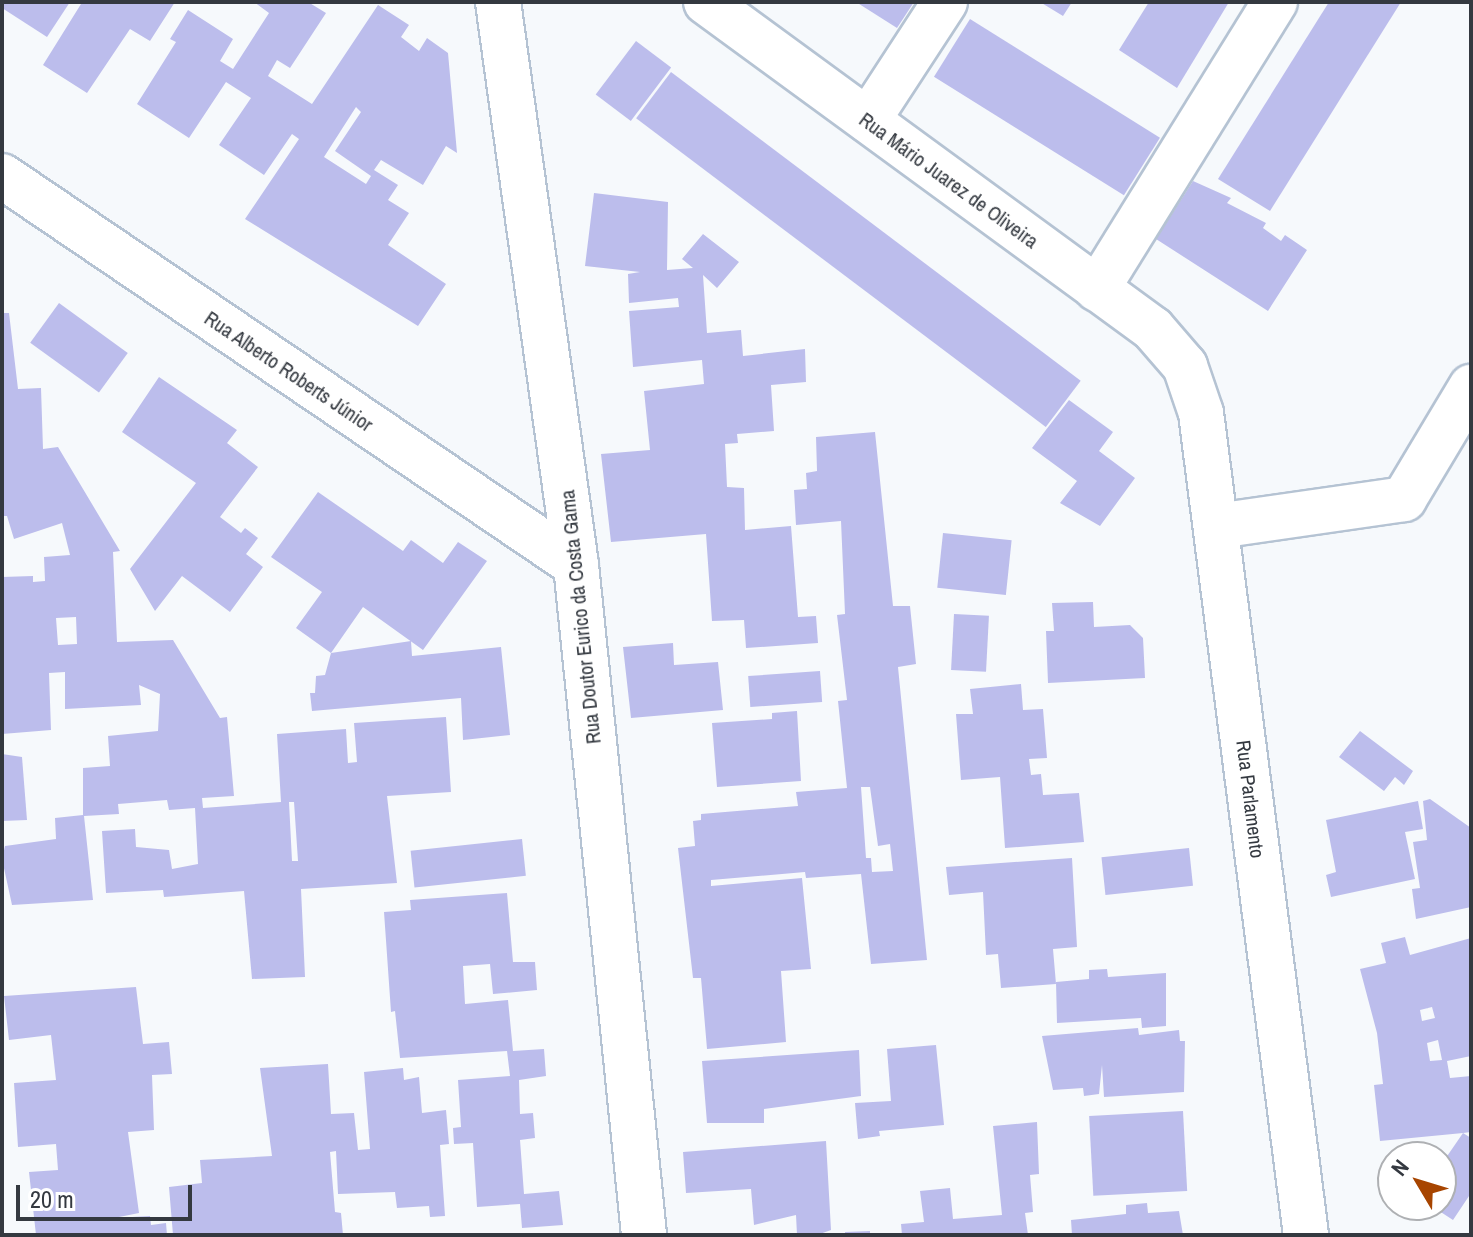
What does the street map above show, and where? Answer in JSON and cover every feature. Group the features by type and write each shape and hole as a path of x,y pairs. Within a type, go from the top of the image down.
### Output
{"street":[{"name":"Rua Doutor Eurico da Costa Gama","path":"498,2 576,565 644,1235"},
{"name":"Rua Mário Juarez de Oliveira","path":"706,2 1153,329 1185,366"},
{"path":"868,120 945,2"},
{"path":"1097,289 1275,2"},
{"name":"Rua Alberto Roberts Júnior","path":"2,176 576,565"},
{"name":"Rua Parlamento","path":"1185,366 1201,413 1217,526 1306,1235"},
{"path":"1217,526 1404,499 1471,387"}],"building":[{"path":"2,2 70,2 47,37 2,8"},
{"path":"78,2 175,2 150,41 130,29 87,93 43,65 81,4"},
{"path":"254,2 308,2 326,13 290,68 277,60 268,76 312,104 378,5 409,25 401,37 419,51 427,38 448,53 457,153 446,146 423,185 381,160 374,170 398,185 388,200 409,213 388,245 446,284 418,326 245,219 299,139 292,134 264,175 219,145 251,98 226,82 189,138 137,104 176,42 170,39 188,10 233,39 220,61 233,69 269,13","holes":["356,107 361,112 335,151 371,176 366,184 324,157"]},
{"path":"856,2 914,2 897,28"},
{"path":"1040,2 1072,2 1063,16"},
{"path":"1149,2 1229,2 1177,88 1119,50"},
{"path":"1329,2 1401,2 1270,211 1218,179"},
{"path":"970,19 1160,138 1124,195 934,77"},
{"path":"636,41 671,67 631,121 596,95"},
{"path":"671,72 1081,381 1046,427 636,118"},
{"path":"1193,181 1231,198 1227,203 1266,223 1263,228 1281,241 1285,235 1307,250 1268,311 1156,239"},
{"path":"594,193 668,202 667,270 693,268 682,259 703,234 739,262 717,288 703,275 707,333 741,330 743,356 805,349 806,382 771,385 774,431 737,434 738,443 725,444 727,487 744,488 745,530 791,526 798,617 816,616 818,643 746,648 744,620 712,621 706,534 611,542 601,454 650,450 644,391 704,384 702,360 633,367 629,311 679,307 678,298 629,303 628,274 640,272 585,266"},
{"path":"59,303 128,353 99,393 30,343"},
{"path":"2,313 9,313 18,389 41,388 43,449 58,447 120,551 113,552 117,642 173,640 220,718 227,717 234,796 202,798 203,808 281,802 277,734 346,729 348,763 357,762 354,723 446,717 451,792 387,796 397,883 301,889 305,977 252,979 244,891 164,897 163,890 106,893 102,831 135,829 136,847 169,850 172,869 198,864 195,808 169,810 167,800 118,804 119,814 84,816 93,900 12,905 2,859 5,846 56,839 55,818 83,815 83,768 110,766 108,736 158,731 160,694 139,685 141,705 65,709 65,672 49,673 51,730 2,734 2,577 33,576 33,582 45,581 44,557 70,555 62,523 14,539 7,516 2,516","holes":["76,617 77,644 58,645 56,618","289,802 294,802 298,861 292,861"]},
{"path":"159,377 237,430 227,443 258,467 220,517 241,533 245,528 258,538 246,554 263,567 230,612 182,576 155,611 130,569 196,483 122,432"},
{"path":"1069,400 1113,432 1099,451 1135,478 1100,526 1060,503 1077,481 1032,448"},
{"path":"875,432 893,606 910,606 916,664 898,667 927,960 871,964 861,874 806,878 805,872 711,880 711,886 802,878 811,969 781,971 786,1042 707,1049 701,978 693,978 678,848 695,846 693,821 701,820 701,814 798,806 796,792 847,788 838,701 847,700 837,615 845,614 841,521 796,525 794,490 807,489 806,473 817,471 816,437","holes":["861,787 870,787 878,846 890,844 893,871 872,872 871,858 866,858"]},
{"path":"318,492 403,551 411,540 443,563 458,542 487,561 423,650 363,607 331,653 296,628 322,592 271,557"},
{"path":"943,533 1012,540 1006,595 937,588"},
{"path":"1093,602 1094,627 1130,625 1143,638 1145,678 1048,683 1046,631 1054,631 1052,603"},
{"path":"954,614 989,616 986,672 951,670"},
{"path":"411,641 412,656 501,647 510,735 463,740 461,698 312,711 310,693 315,693 316,676 325,675 331,653"},
{"path":"673,643 674,665 718,662 723,710 631,718 623,647"},
{"path":"820,671 822,702 750,707 748,676"},
{"path":"1021,684 1023,710 1043,709 1047,758 1029,759 1031,775 1041,774 1043,795 1079,793 1084,842 1005,848 1000,777 961,780 956,714 973,714 970,689"},
{"path":"797,711 801,781 717,787 712,723 772,719 772,713"},
{"path":"1360,731 1413,771 1404,785 1395,777 1384,791 1339,757"},
{"path":"2,754 22,757 27,820 2,821"},
{"path":"1430,799 1471,828 1471,907 1416,919 1412,889 1420,888 1413,842 1427,840 1423,801"},
{"path":"1418,801 1423,829 1405,832 1415,879 1331,897 1326,875 1336,872 1326,820"},
{"path":"522,839 526,876 414,888 411,851"},
{"path":"1189,848 1193,886 1105,895 1101,857"},
{"path":"1072,858 1077,947 1053,949 1056,984 1001,988 998,954 986,955 983,892 949,895 946,867"},
{"path":"507,893 513,962 535,962 537,990 493,994 490,964 463,966 465,1004 508,1000 513,1051 544,1049 546,1076 519,1080 520,1114 533,1113 535,1138 520,1140 524,1194 559,1191 563,1225 522,1228 520,1204 477,1207 473,1143 454,1144 453,1128 461,1127 458,1080 510,1076 507,1051 400,1058 395,1011 391,1012 384,912 411,910 410,900"},
{"path":"1405,937 1410,955 1471,938 1471,1056 1447,1061 1450,1078 1471,1076 1471,1132 1380,1141 1374,1085 1383,1084 1377,1033 1360,969 1386,963 1381,943","holes":["1432,1007 1435,1018 1422,1021 1420,1010","1438,1040 1442,1060 1430,1061 1427,1043"]},
{"path":"1107,969 1108,977 1166,973 1166,1026 1142,1028 1141,1018 1057,1023 1056,982 1089,979 1089,970"},
{"path":"136,987 143,1044 169,1042 172,1074 152,1075 154,1130 128,1132 139,1213 114,1218 150,1216 151,1225 166,1223 167,1235 36,1235 29,1172 58,1170 56,1144 18,1147 14,1083 56,1080 51,1035 9,1040 4,996"},
{"path":"1138,1028 1139,1035 1179,1030 1180,1041 1185,1041 1184,1092 1104,1097 1102,1065 1099,1094 1084,1096 1083,1088 1053,1090 1042,1036"},
{"path":"936,1045 944,1125 879,1131 880,1136 858,1139 855,1103 891,1101 887,1049"},
{"path":"859,1050 861,1096 764,1109 764,1123 707,1123 702,1061"},
{"path":"328,1064 331,1114 354,1113 358,1150 370,1149 364,1072 403,1068 404,1080 419,1077 422,1113 446,1110 449,1144 440,1145 445,1216 430,1217 429,1206 397,1208 395,1192 338,1194 336,1151 330,1152 335,1212 341,1213 343,1235 173,1235 169,1187 202,1183 200,1160 272,1156 260,1068"},
{"path":"1183,1111 1187,1191 1093,1196 1089,1116"},
{"path":"1037,1122 1039,1174 1030,1175 1033,1212 1025,1213 1028,1235 902,1235 901,1224 924,1222 920,1191 950,1188 953,1219 1002,1215 993,1126"},
{"path":"1463,1133 1471,1138 1471,1193 1457,1214 1457,1142"},
{"path":"826,1141 831,1230 817,1235 797,1235 796,1215 754,1225 751,1189 686,1193 683,1152"},
{"path":"1147,1203 1148,1213 1179,1211 1183,1235 1072,1235 1071,1220 1126,1214 1126,1205"},
{"path":"870,1231 870,1235 845,1235 845,1232"}]}
